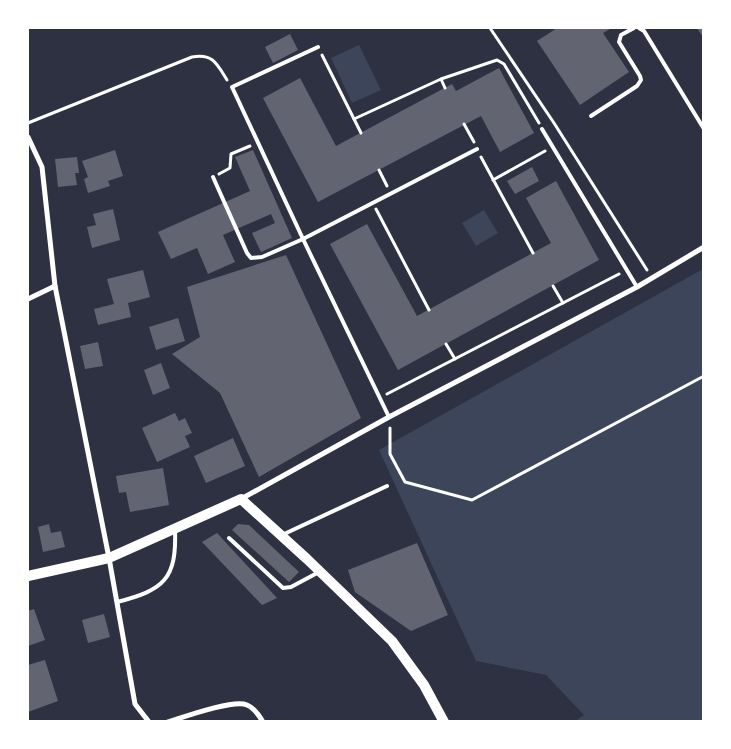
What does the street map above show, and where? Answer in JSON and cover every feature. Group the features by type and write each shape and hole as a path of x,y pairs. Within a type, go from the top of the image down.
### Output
{"main road":[{"path":"28,576 109,558 241,499 392,640 424,685 444,722"}],"street":[{"path":"28,137 42,167 55,286 109,558 135,704 149,722"},
{"path":"241,499 389,417 637,287 704,247"},
{"path":"28,299 55,286"},
{"path":"168,722 230,704 246,705 258,714 263,722"}],"lane":[{"path":"591,116 640,83 640,76 619,42 621,35 634,28"},
{"path":"639,28 644,31 704,129"},
{"path":"318,47 232,87 389,417"},
{"path":"542,129 637,287"},
{"path":"213,177 247,252 251,258 262,257 303,239 477,149"},
{"path":"282,536 386,486"},
{"path":"117,602 152,591 163,583 171,571 176,550 175,529"},
{"path":"230,538 283,588 291,587 320,571"}],"path":[{"path":"490,28 554,123 652,278"},
{"path":"318,47 361,133"},
{"path":"28,123 202,55 210,57 232,87"},
{"path":"354,119 441,79 492,61 501,61 542,129"},
{"path":"441,79 445,88"},
{"path":"464,124 533,253"},
{"path":"213,177 230,168 231,154 257,142"},
{"path":"493,180 553,147"},
{"path":"379,170 390,193"},
{"path":"372,202 429,310"},
{"path":"380,398 626,270"},
{"path":"553,286 563,304"},
{"path":"446,344 455,359"},
{"path":"389,417 390,454 405,482 472,500 704,376"}],"shaded area":[{"path":"359,45 381,90 352,103 331,58"},
{"path":"484,210 498,233 476,246 462,223"},
{"path":"703,269 703,721 575,721 584,715 546,675 476,661 379,450"}],"building":[{"path":"557,28 612,28 603,33 629,72 580,105 537,41"},
{"path":"699,28 704,28 704,38 698,30"},
{"path":"290,34 298,50 273,63 265,47"},
{"path":"499,68 534,133 500,152 481,116 318,202 263,98 300,78 336,146 452,84 456,91"},
{"path":"115,150 123,176 108,181 110,186 88,193 84,179 88,177 82,161"},
{"path":"253,150 292,238 261,252 252,233 275,223 271,214 223,235 235,262 208,274 197,248 171,259 158,232 250,191 235,157"},
{"path":"77,157 79,173 75,173 77,185 58,187 55,159"},
{"path":"532,167 539,181 515,194 507,181"},
{"path":"556,181 599,260 398,370 330,244 367,224 417,316 551,243 526,198"},
{"path":"113,209 120,240 92,248 87,227 96,225 93,214"},
{"path":"286,255 361,418 259,477 220,393 172,354 200,337 187,287"},
{"path":"143,270 150,297 128,303 131,317 98,325 94,309 114,304 107,279"},
{"path":"178,318 185,341 156,350 149,327"},
{"path":"98,342 103,366 85,369 80,346"},
{"path":"161,363 170,388 153,395 144,370"},
{"path":"175,413 179,421 185,418 192,433 185,436 190,447 157,462 142,428"},
{"path":"233,438 245,466 206,483 194,456"},
{"path":"163,468 169,505 130,512 126,492 119,493 116,476"},
{"path":"49,524 51,533 61,531 65,547 43,552 38,527"},
{"path":"238,524 249,525 299,572 289,582 232,530"},
{"path":"217,533 277,598 262,605 202,542"},
{"path":"417,543 448,615 411,631 355,592 348,570"},
{"path":"34,609 45,640 28,646 28,611"},
{"path":"104,614 110,637 88,643 82,620"},
{"path":"45,660 58,701 28,712 28,665"}]}
